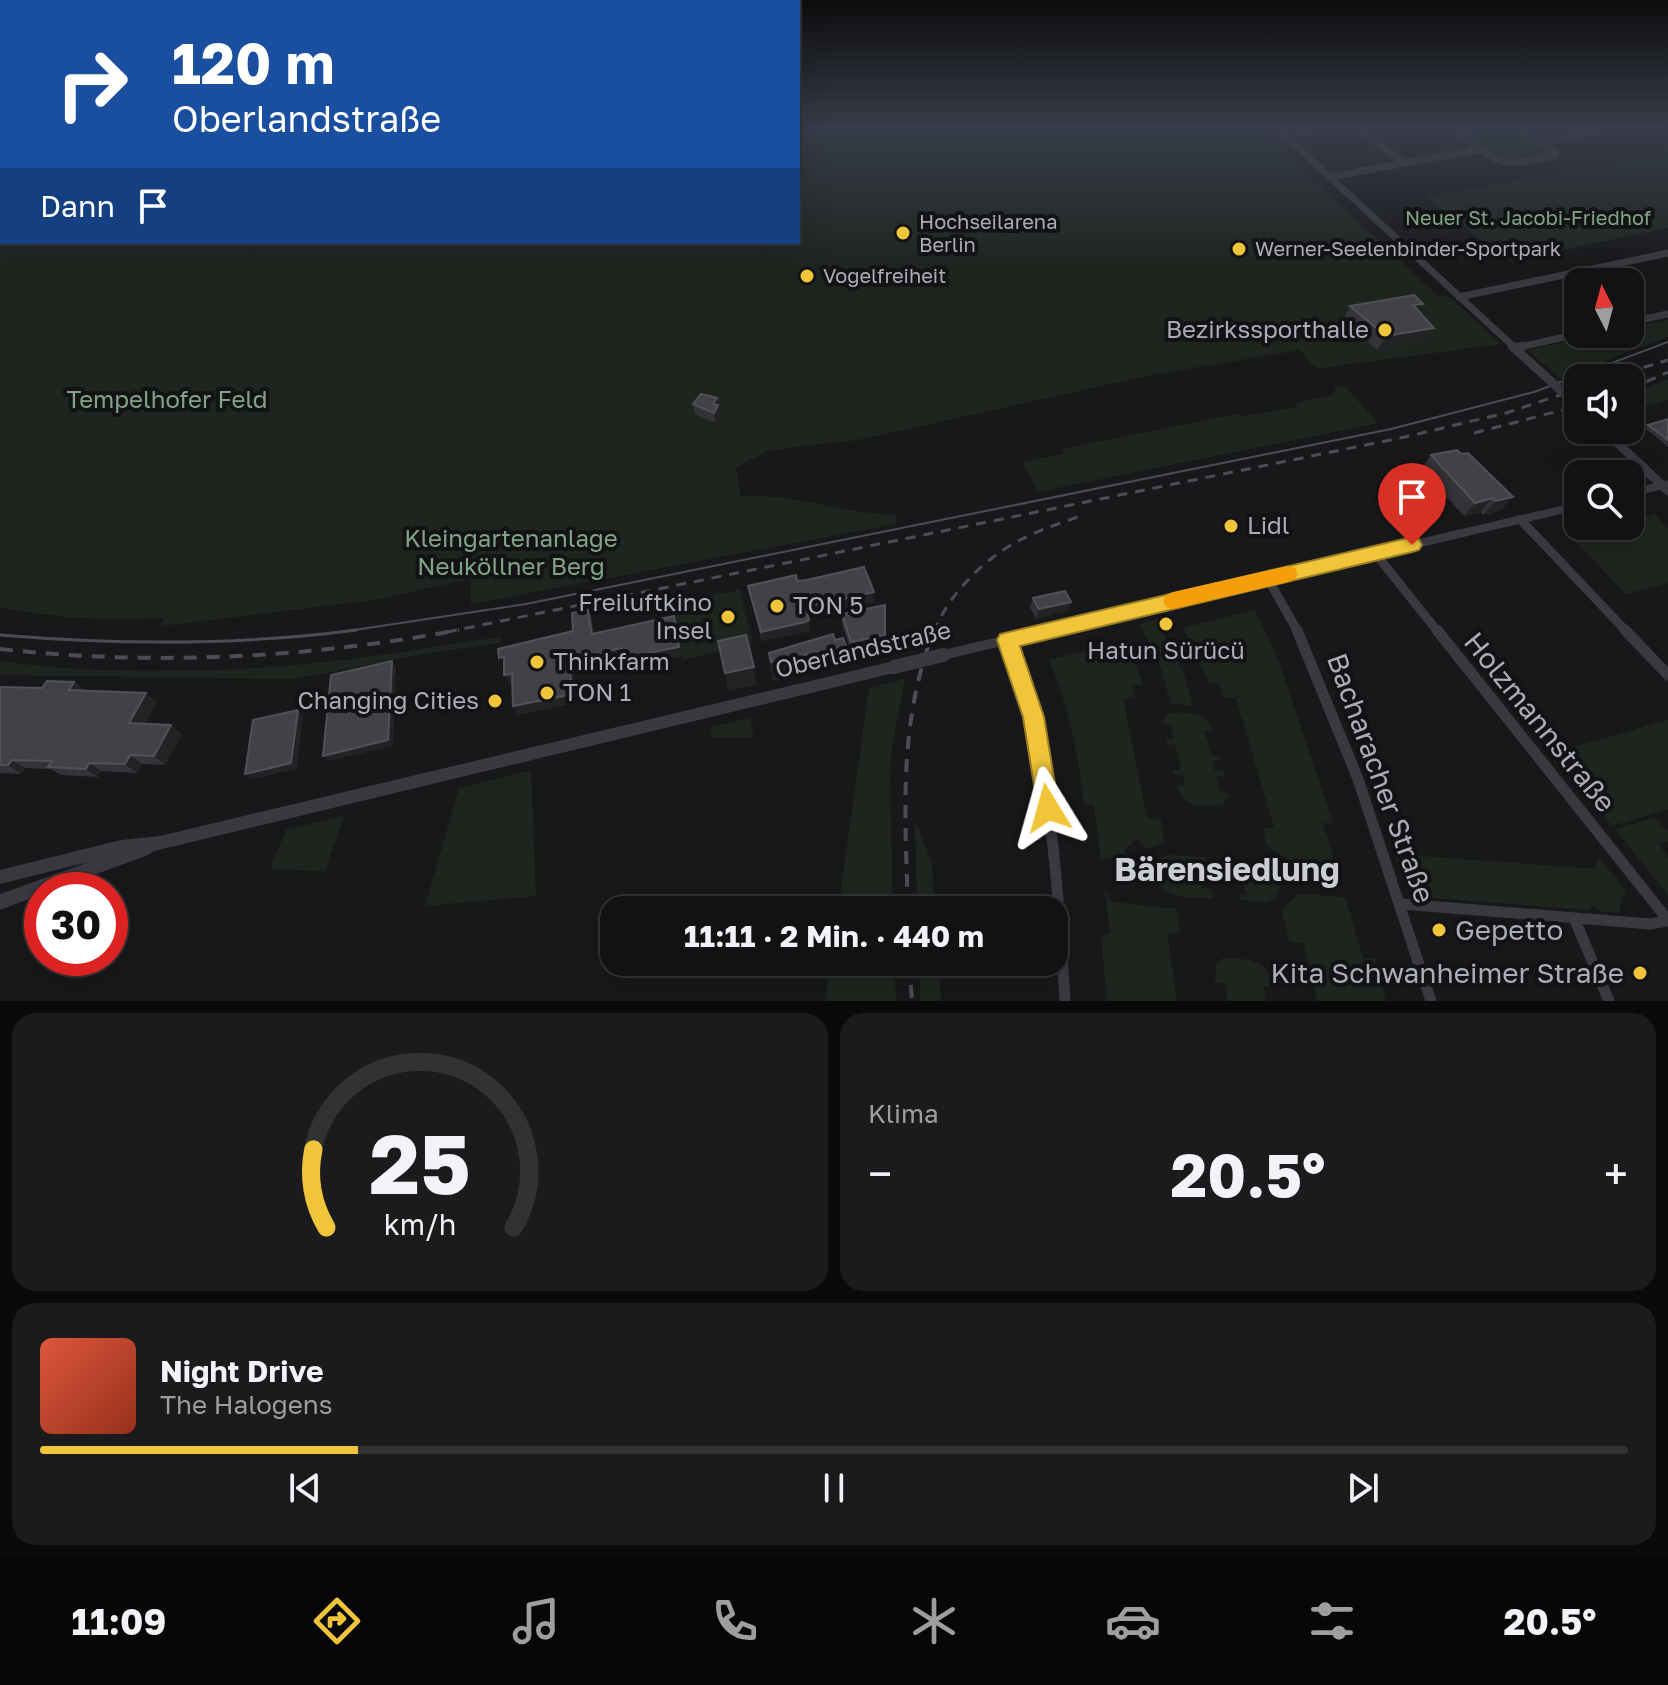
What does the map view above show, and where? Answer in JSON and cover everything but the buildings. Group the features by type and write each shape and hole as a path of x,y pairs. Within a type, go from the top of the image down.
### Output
{"street":[{"path":"1327,175 1564,393"},
{"path":"1329,177 1341,175"},
{"path":"1459,297 1668,253"},
{"path":"1644,319 1668,314"},
{"path":"1514,348 1564,337"},
{"path":"1619,444 1666,487"},
{"path":"1644,491 1666,487"},
{"name":"Oberlandstraße","path":"0,877 121,847 160,843 1564,509"},
{"path":"1520,519 1668,675"},
{"name":"Holzmannstraße","path":"1375,553 1668,921"},
{"name":"Bacharacher Straße","path":"1268,579 1296,622 1317,669 1402,904 1431,1001"},
{"path":"1007,640 1027,692 1037,737 1056,864 1065,1001"},
{"name":"Oberlandstraße","path":"0,902 119,861 160,843"},
{"path":"1402,904 1655,924 1668,921"},
{"path":"1574,918 1609,1001"}],"green space":[{"name":"Tempelhofer Feld","path":"800,175 1308,175 1439,297 1448,295 1501,344 1321,368 1314,367 1300,350 1151,375 858,440 770,450 736,467 741,496 780,498 897,515 896,524 471,604 471,579 373,600 161,626 164,618 102,619 0,607 0,244 800,244"},
{"name":"Neuer St. Jacobi-Friedhof","path":"1546,175 1668,175 1668,228 1509,261 1426,197"},
{"path":"1668,319 1668,337 1644,346 1644,325"},
{"path":"1564,342 1564,348 1639,348 1596,364 1564,364 1564,376 1559,378 1528,350"},
{"path":"1668,380 1668,400 1644,407 1644,388"},
{"path":"1345,386 1378,423 1038,492 1022,462 1063,454 1062,449 1237,414 1240,417 1297,407 1295,403 1333,395 1336,387"},
{"path":"1655,514 1668,529 1668,583 1626,594 1574,540 1644,540 1644,517"},
{"path":"740,590 753,643 682,660 672,602"},
{"path":"1255,610 1278,659 1333,823 1323,823 1339,877 1327,877 1324,867 1297,865 1267,846 1263,827 1274,828 1236,698 1223,697 1219,683 1209,683 1183,628"},
{"path":"1157,619 1185,677 1192,705 1171,704 1158,659 1139,624"},
{"path":"502,637 500,643 416,655 295,679 0,675 0,661 131,671 220,670 352,659"},
{"path":"1125,641 1144,685 1133,685 1135,698 1123,698 1147,818 1161,820 1164,842 1146,849 1137,838 1125,850 1127,860 1101,858 1094,805 1084,805 1072,730 1049,660"},
{"path":"905,679 890,775 893,896 840,896 869,688"},
{"path":"1196,714 1209,724 1212,730 1204,731 1211,755 1219,756 1220,761 1212,761 1215,771 1223,771 1224,776 1216,776 1220,791 1229,794 1224,804 1195,805 1180,793 1177,786 1185,785 1183,775 1174,775 1173,770 1181,770 1175,745 1167,744 1166,739 1174,739 1171,726 1162,723 1166,715"},
{"path":"749,718 754,737 712,737 710,727"},
{"path":"1668,720 1668,809 1612,826 1553,753"},
{"path":"531,770 536,896 425,906 459,788"},
{"path":"344,816 325,871 273,869 272,863 286,830"},
{"path":"1654,818 1668,831 1668,841 1658,842 1668,858 1668,895 1615,829"},
{"path":"915,821 932,862 934,896 917,896"},
{"path":"1394,854 1595,869 1599,857 1626,892 1625,897 1622,896 1619,913 1598,911 1590,906 1591,910 1418,897 1407,888"},
{"path":"1167,855 1205,857 1208,879 1201,880 1203,888 1211,889 1213,898 1180,896 1162,887 1154,869 1160,858"},
{"path":"1231,859 1267,867 1280,886 1276,898 1265,902 1240,900 1239,895 1246,895 1244,886 1234,881"},
{"path":"1105,890 1112,902 1177,909 1180,933 1167,933 1177,1001 1107,1001 1101,935 1110,934"},
{"path":"1298,894 1345,897 1363,958 1375,959 1386,1001 1317,1001 1304,943 1289,941 1282,910"},
{"path":"1223,958 1248,960 1266,970 1273,986 1263,986 1266,1001 1228,1001 1225,983 1215,982 1216,964"},
{"path":"829,976 895,976 896,1001 825,1001"},
{"path":"919,976 939,976 941,1001 920,1001"}],"tram line":[{"path":"349,631 526,604 1391,429 1534,392 1668,342"},
{"path":"349,631 356,630"},
{"path":"0,635 90,641 178,642 267,639 349,631"},
{"path":"341,632 349,631"}],"railway":[{"path":"1644,367 1668,360"},
{"path":"1644,383 1668,372"},
{"path":"447,632 1405,437 1506,413 1564,394"},
{"path":"1474,433 1564,410"},
{"path":"934,632 958,592 992,558 1026,537 1083,515"},
{"path":"0,649 115,657 230,656 345,647 459,630"},
{"path":"908,896 905,803 909,734 922,665 934,630"},
{"path":"910,976 912,1001"}],"slow traffic":[{"path":"1173,601 1288,574"}],"place":[{"name":"Hochseilarena Berlin","path":"903,233"},
{"name":"Werner-Seelenbinder-Sportpark","path":"1239,249"},
{"name":"Vogelfreiheit","path":"807,276"},
{"name":"Bezirkssporthalle","path":"1385,330"},
{"name":"Lidl","path":"1231,526"},
{"name":"TON 5","path":"777,606"},
{"name":"Freiluftkino Insel","path":"728,617"},
{"name":"Hatun Sürücü","path":"1166,624"},
{"name":"Thinkfarm","path":"537,662"},
{"name":"TON 1","path":"547,693"},
{"name":"Changing Cities","path":"495,701"},
{"name":"Gepetto","path":"1439,930"},
{"name":"Kita Schwanheimer Straße","path":"1640,973"}],"district":[{"name":"Bärensiedlung","path":"1227,870"}],"route":[{"path":"1048,808 1034,717 1007,640 1412,545"}],"park label":[{"name":"Kleingartenanlage Neuköllner Berg","path":"511,553"}]}
